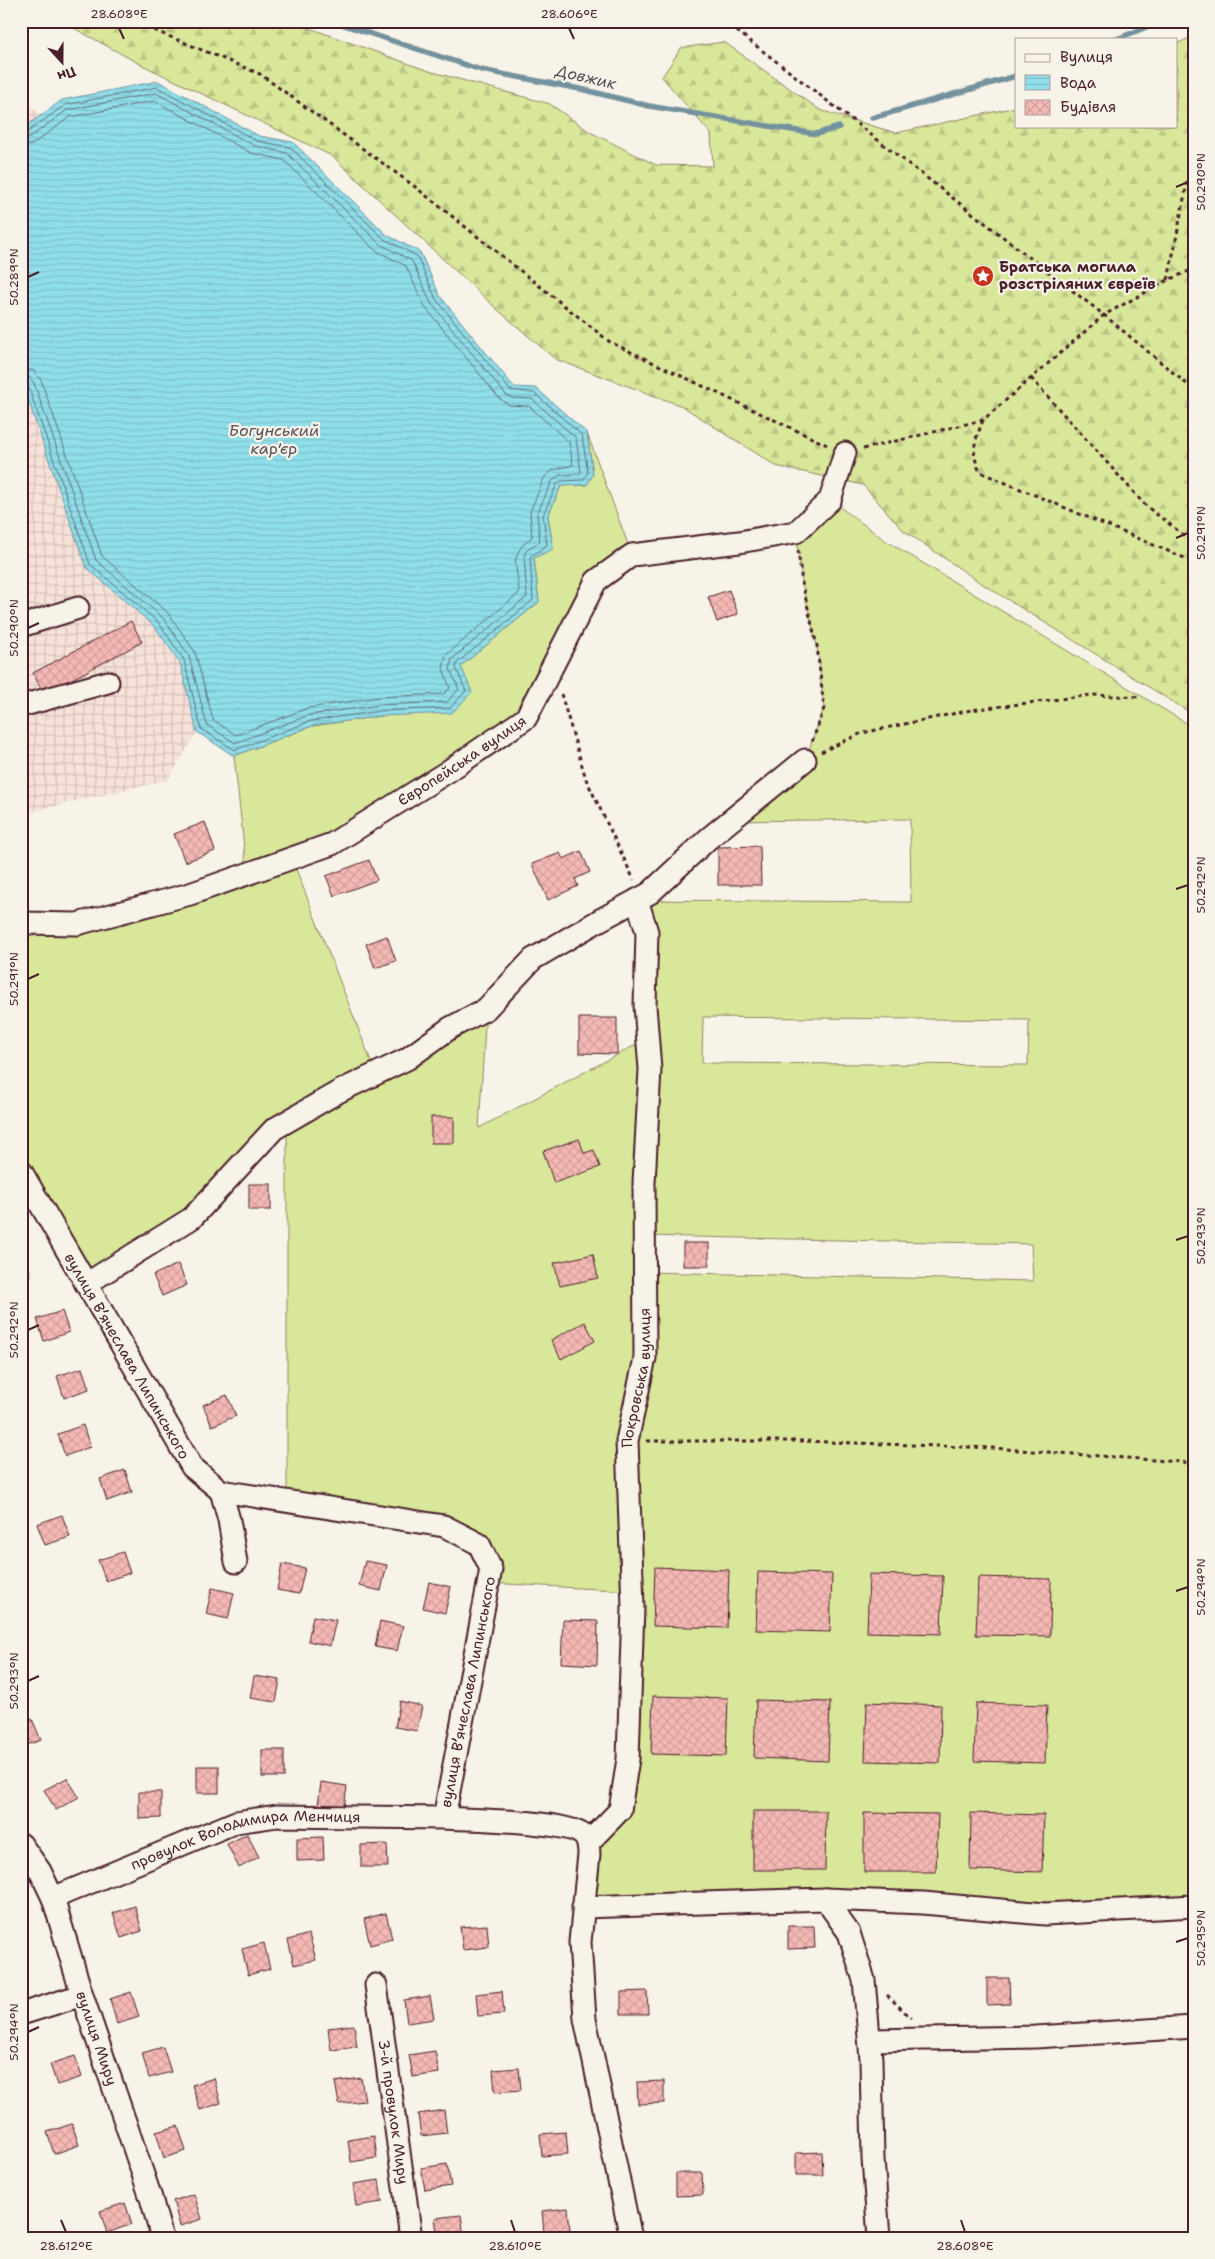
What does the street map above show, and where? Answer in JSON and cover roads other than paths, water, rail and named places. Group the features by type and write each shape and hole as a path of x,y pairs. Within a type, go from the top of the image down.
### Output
{"street":[{"name":"Європейська вулиця","path":"21,923 77,924 190,894 332,844 447,772 526,718 596,581 632,555 739,542 796,532 830,500 845,453"},
{"path":"21,626 78,608"},
{"path":"21,706 108,682"},
{"path":"86,1284 192,1218 274,1129 340,1091 407,1059 450,1028 486,1009 533,959 650,893 709,838 805,760"},
{"name":"Покровська вулиця","path":"588,1843 620,1810 628,1759 633,1607 627,1441 645,1358 644,1183 650,1069 645,1006 647,932 638,900"},
{"name":"вулиця Вʼячеслава Липинського","path":"21,1171 192,1467 221,1491 444,1526 479,1544 491,1569 444,1818 550,1824 583,1835 588,1843"},
{"path":"221,1491 229,1520 236,1562"},
{"name":"провулок Володимира Менчиця","path":"53,1898 236,1822 276,1816 444,1818"},
{"path":"588,1843 589,1854 580,1942 585,2019 631,2238"},
{"name":"вулиця Миру","path":"21,1844 40,1871 53,1898 82,1995 151,2198 162,2238"},
{"path":"583,1907 825,1899 923,1903 1045,1914 1194,1906"},
{"path":"825,1899 849,1933 864,1980 870,2040 873,2159 878,2238"},
{"name":"3-й провулок Миру","path":"376,1985 411,2238"},
{"path":"21,2014 82,1995"},
{"path":"870,2040 1036,2037 1194,2027"}],"water":[{"name":"Богунський кар'єр","path":"158,81 259,136 293,142 387,235 420,252 440,296 514,387 536,388 587,433 593,474 587,485 561,486 548,516 553,549 534,558 539,602 461,666 472,692 452,713 381,716 312,726 234,756 197,732 180,663 155,627 86,567 21,380 21,130 62,100"}],"waterway":[{"name":"Довжик","path":"332,21 481,70 585,90 649,106 816,134 839,127"},
{"name":"Довжик","path":"1119,38 1161,21"},
{"name":"Довжик","path":"872,118 1015,76"}],"place":[{"name":"Братська могила розстріляних євреїв","path":"983,276"}]}
